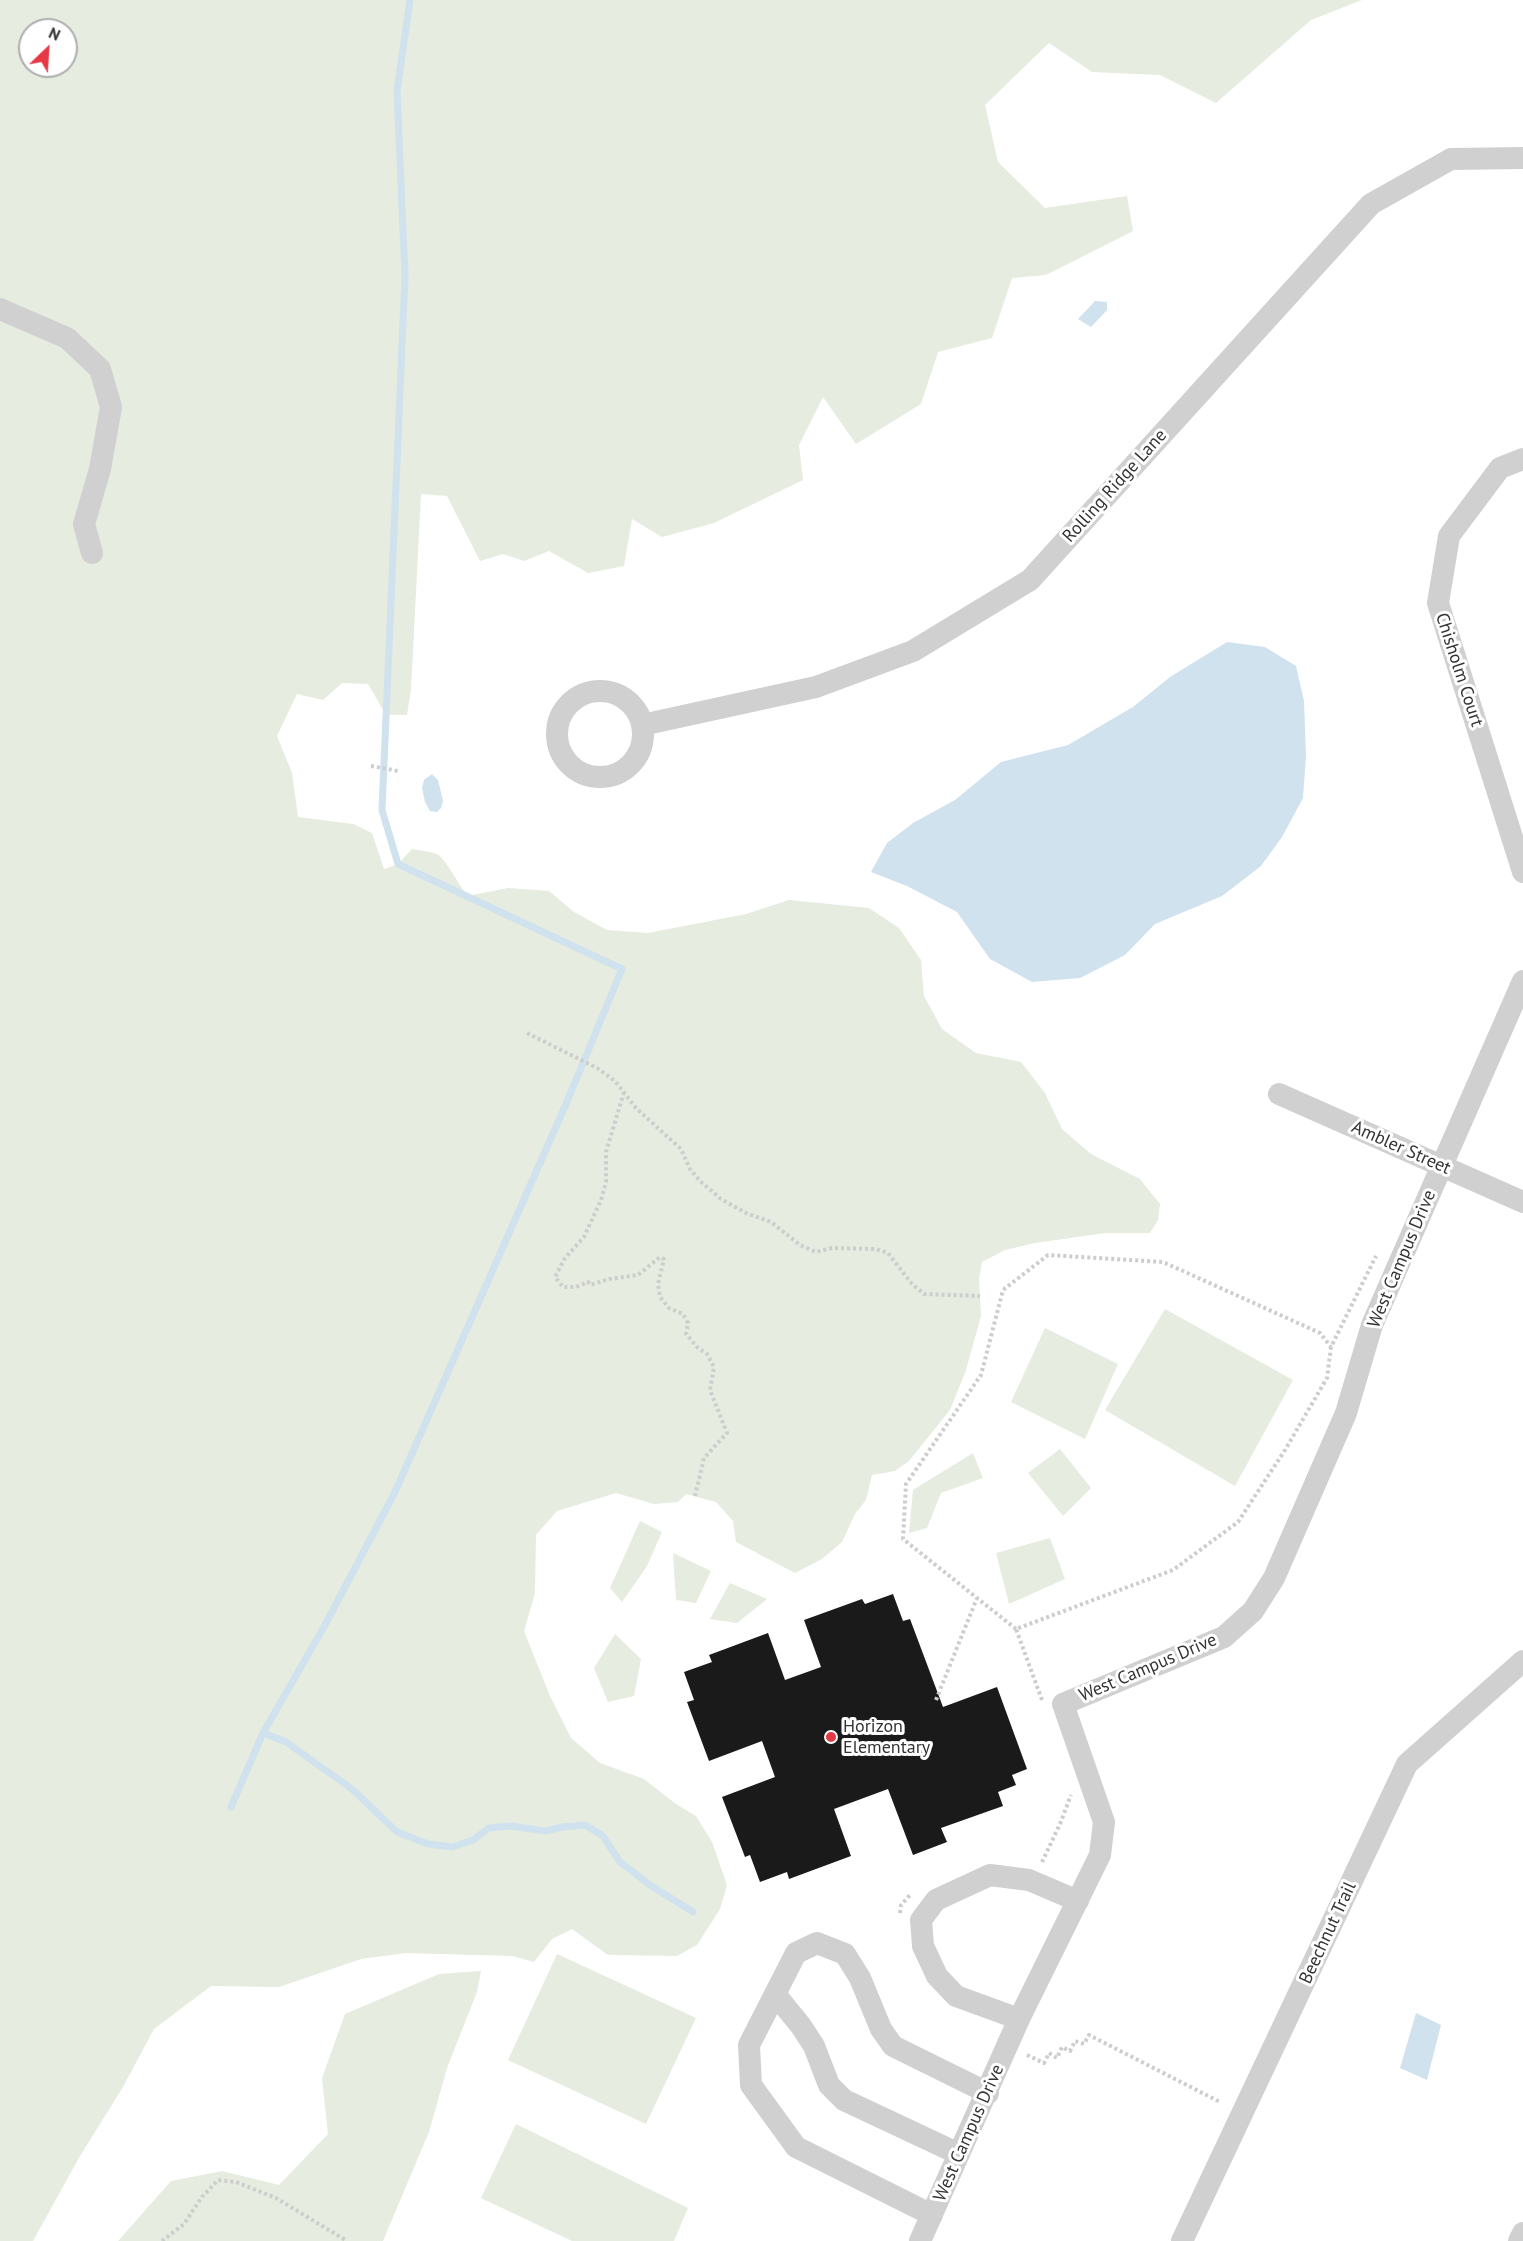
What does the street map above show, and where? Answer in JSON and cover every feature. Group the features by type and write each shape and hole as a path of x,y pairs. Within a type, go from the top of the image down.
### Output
{"street":[{"name":"Rolling Ridge Lane","path":"642,724 816,687 913,651 1020,586 1030,579 1371,204 1451,159 1523,158"},
{"path":"0,309 67,338 100,369 111,407 100,469 84,524 92,553"},
{"name":"Chisholm Court","path":"1523,459 1500,468 1449,536 1438,603 1523,872"},
{"path":"1441,1166 1523,981"},
{"name":"Ambler Street","path":"1279,1094 1523,1202"},
{"name":"West Campus Drive","path":"920,2241 988,2093 1019,2019 1100,1855 1104,1822 1063,1704 1224,1637 1253,1611 1274,1578 1346,1413 1372,1326 1441,1166"},
{"name":"Beechnut Trail","path":"1182,2241 1407,1764 1523,1661"},
{"path":"1019,2019 956,1996 937,1976 923,1946 921,1920 936,1900 990,1875 1029,1880 1078,1901"},
{"path":"932,2215 796,2147 751,2085 749,2045 796,1953 817,1943 844,1954 860,1978 881,2030 892,2046 988,2093"},
{"path":"775,1994 814,2046 829,2085 844,2100 959,2154"},
{"path":"1519,2241 1523,2233"}],"path":[{"path":"371,766 398,771"},
{"path":"527,1033 597,1068 615,1081 636,1108 681,1149 700,1182 721,1199 746,1213 771,1222 800,1245 816,1252 832,1248 876,1249 888,1253 912,1284 924,1294 980,1296"},
{"path":"624,1092 606,1152 606,1182 601,1200 584,1237 565,1258 555,1277 563,1287 576,1287 588,1282 590,1285 609,1278 638,1275 660,1257 664,1259 658,1284 660,1297 669,1308 683,1314 688,1323 686,1334 698,1348 707,1354 714,1367 710,1390 727,1433 704,1458 695,1496"},
{"path":"1135,1586 1173,1570 1238,1522 1327,1378 1331,1347 1377,1254"},
{"path":"1016,1629 903,1539 906,1484 981,1375 1003,1290 1047,1255 1164,1262 1320,1333 1331,1347"},
{"path":"936,1700 977,1598"},
{"path":"1026,2055 1044,2063 1049,2054 1057,2058 1062,2047 1070,2051 1075,2041 1084,2044 1089,2035 1220,2102"},
{"path":"162,2241 184,2224 202,2197 218,2180 236,2182 276,2198 347,2241"}],"shaded area":[{"path":"0,0 1362,0 1311,20 1216,103 1160,75 1092,72 1049,43 985,105 998,162 1045,208 1127,196 1133,231 1046,275 1012,278 992,338 938,352 921,404 856,444 823,397 799,445 803,480 714,523 662,537 632,519 624,566 588,573 549,551 524,561 503,554 480,561 447,496 421,494 411,690 407,715 386,715 368,684 342,683 323,700 297,694 277,736 292,773 298,817 353,824 372,833 384,869 398,864 412,849 430,852 439,855 446,863 467,896 508,888 549,891 574,912 607,930 648,933 746,914 789,900 869,908 899,928 921,960 924,996 942,1029 976,1053 1021,1062 1045,1093 1062,1129 1091,1154 1140,1179 1160,1204 1158,1220 1150,1233 1105,1233 1035,1243 1005,1250 982,1262 979,1279 981,1316 966,1370 950,1410 909,1461 895,1471 872,1475 866,1500 855,1514 842,1542 822,1559 795,1573 736,1542 733,1521 716,1502 686,1494 678,1502 654,1504 616,1493 557,1511 536,1535 535,1593 524,1631 550,1696 571,1738 600,1763 644,1779 676,1804 696,1816 712,1842 727,1885 720,1909 697,1945 677,1956 608,1955 572,1929 552,1939 534,1962 512,1956 406,1953 361,1959 279,1987 211,1986 154,2029 123,2087 80,2156 33,2241 0,2241"},
{"path":"1165,1309 1293,1380 1235,1486 1105,1410"},
{"path":"1045,1328 1118,1364 1085,1439 1011,1402"},
{"path":"1060,1449 1091,1488 1063,1516 1028,1473"},
{"path":"973,1453 983,1478 941,1493 927,1528 909,1533 913,1490"},
{"path":"640,1521 662,1532 647,1566 622,1602 610,1588"},
{"path":"1050,1538 1065,1579 1009,1604 996,1553"},
{"path":"673,1553 711,1571 696,1603 676,1600"},
{"path":"730,1583 767,1599 737,1623 710,1619"},
{"path":"615,1634 641,1659 634,1696 608,1702 594,1668"},
{"path":"557,1954 696,2018 646,2124 508,2060"},
{"path":"481,1971 477,1992 447,2068 429,2132 383,2241 118,2241 171,2181 222,2171 279,2185 328,2134 322,2078 345,2014 439,1974"},
{"path":"516,2124 688,2208 674,2241 572,2241 481,2198"}],"water":[{"path":"1095,301 1107,302 1107,310 1091,327 1078,319"},
{"path":"1227,642 1265,647 1296,666 1304,701 1306,756 1303,798 1282,837 1261,866 1222,896 1155,924 1125,955 1080,978 1032,982 990,959 957,912 907,886 871,872 887,843 913,823 955,800 1001,762 1068,745 1133,707 1170,677"},
{"path":"432,774 438,780 443,801 437,812 430,811 422,788 424,780"},
{"path":"1416,2013 1441,2025 1427,2080 1400,2068"}],"building":[{"path":"893,1594 903,1621 910,1619 943,1707 997,1687 1027,1769 1012,1775 1016,1785 998,1792 1003,1806 941,1828 947,1842 913,1855 888,1789 834,1809 851,1856 789,1879 787,1872 760,1882 750,1855 745,1857 722,1797 775,1777 762,1741 709,1761 687,1702 694,1700 684,1672 712,1662 709,1655 768,1633 785,1680 821,1667 804,1620 862,1599 865,1604"}],"waterway":[{"path":"231,1807 263,1733 325,1625 395,1492 566,1104 622,969 398,864 382,810 405,276 397,91 410,0"},
{"path":"263,1733 286,1742 352,1789 397,1832 428,1844 452,1847 473,1840 489,1828 510,1826 546,1831 585,1825 603,1836 620,1862 650,1885 693,1912"}],"place":[{"name":"Horizon Elementary","path":"831,1737"}]}
